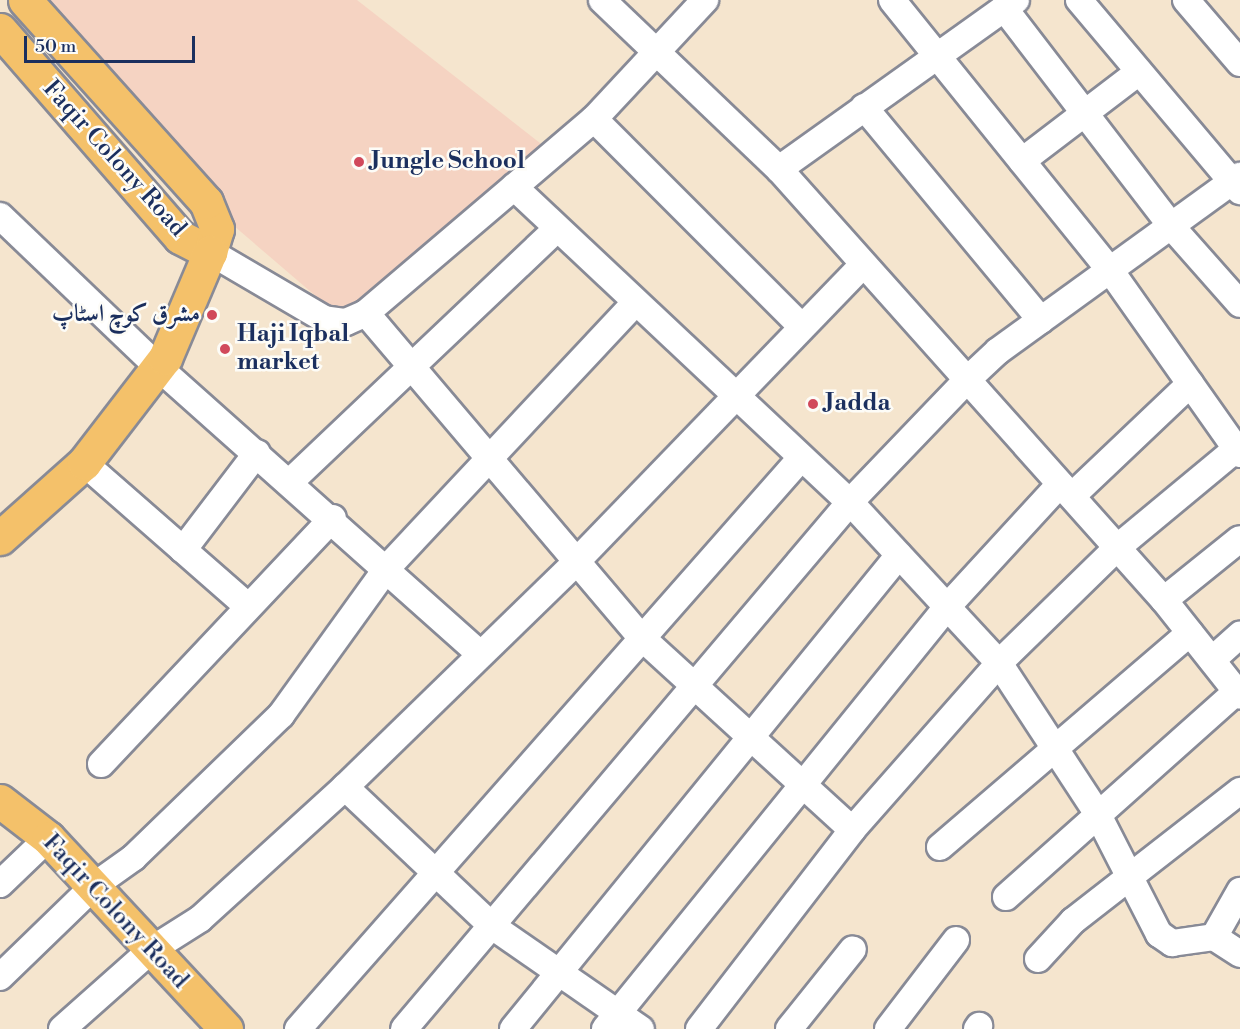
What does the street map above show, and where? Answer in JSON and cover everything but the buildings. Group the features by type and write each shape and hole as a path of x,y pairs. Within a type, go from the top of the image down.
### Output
{"main road":[{"name":"Faqir Colony Road","path":"0,538 84,463 158,367 210,252 217,229 206,202 25,0"},
{"name":"Faqir Colony Road","path":"0,30 180,237 210,252"},
{"name":"Faqir Colony Road","path":"0,801 48,838 95,885 212,1025"}],"street":[{"path":"602,0 658,48 779,169 1118,547 1164,600 1238,694 1097,813 1006,897"},
{"path":"210,252 324,319 346,322 366,313 594,119 705,0"},
{"path":"699,1029 852,830 999,663 1118,547 1238,451 1110,270 892,0"},
{"path":"404,1029 697,686 850,502 967,380 1041,320 1171,226 1238,183 1139,72 1079,0"},
{"path":"1186,0 1240,63"},
{"path":"779,169 1010,4 1085,114 1171,226 1240,304"},
{"path":"1022,161 1139,72"},
{"path":"864,108 1041,320"},
{"path":"594,119 801,327"},
{"path":"514,187 732,396 850,502 999,663 1057,746 1097,813 1160,934 1172,943 1214,937 1240,954"},
{"path":"0,218 158,367 333,518 480,654"},
{"path":"291,482 557,229"},
{"path":"62,1029 151,950 200,919 345,788 575,563 732,396 863,265"},
{"path":"0,977 95,885 134,858 281,714 387,568 635,303"},
{"path":"366,313 414,364 575,563 641,637 749,735 800,787 852,830"},
{"path":"611,1021 947,606 1066,490 1190,384"},
{"path":"183,550 257,453"},
{"path":"298,1029 801,458"},
{"path":"84,463 246,605"},
{"path":"101,764 246,605 333,518"},
{"path":"1164,600 1240,539"},
{"path":"513,1029 749,735 899,555"},
{"path":"940,847 1190,633"},
{"path":"1212,660 1240,635"},
{"path":"345,788 492,926 558,973 611,1021 641,1029"},
{"path":"1038,959 1073,921 1131,879 1240,791"},
{"path":"0,884 48,838"},
{"path":"1214,937 1240,891"},
{"path":"888,1029 956,940"},
{"path":"789,1029 853,949"}],"shaded area":[{"name":"Jungle School","path":"25,0 357,0 554,154 346,322 206,202"}],"place":[{"name":"Jungle School","path":"359,162"},
{"name":"مشرق کوچ اسٹاپ","path":"212,315"},
{"name":"Haji Iqbal market","path":"225,349"},
{"name":"Jadda","path":"813,404"}]}
